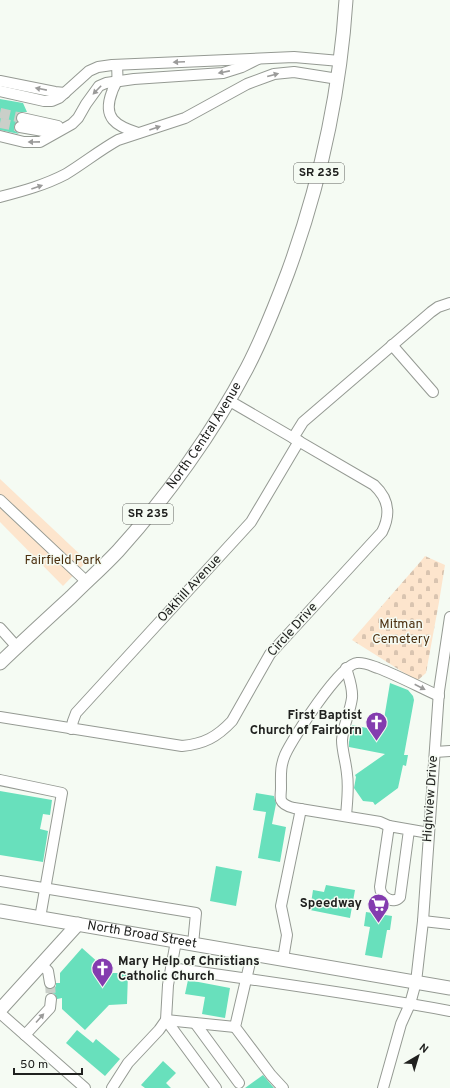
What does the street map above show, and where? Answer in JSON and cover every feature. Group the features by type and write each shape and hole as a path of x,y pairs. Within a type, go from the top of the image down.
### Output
{"main road":[{"name":"SR 235","path":"338,79 346,0"},
{"name":"North Central Avenue","path":"0,663 117,551 160,500 210,430 247,368 279,296 307,217 323,158 338,79"},
{"name":"North Broad Street","path":"0,911 450,988"},
{"path":"0,1011 78,924"}],"street":[{"path":"0,91 52,101 59,98 89,71 98,67 117,65 294,57 340,61"},
{"path":"0,136 24,142 40,142 72,124 78,118 99,86 106,83 134,78 222,73 242,67 260,58"},
{"path":"117,65 117,81 108,107 111,118 120,126 138,133"},
{"path":"3,195 41,186 66,173 118,140 185,118 246,84 274,74 294,72 338,79"},
{"path":"0,73 4,82 65,93"},
{"path":"21,122 66,128"},
{"name":"Oakhill Avenue","path":"71,728 76,714 251,522 296,439 303,422 431,312 438,307 450,303"},
{"path":"392,345 433,392"},
{"name":"Circle Drive","path":"0,717 182,746 193,745 214,737 224,730 232,721 270,654 379,535 385,524 387,507 385,499 374,485 228,400"},
{"path":"0,500 86,582"},
{"name":"Highview Drive","path":"383,1088 401,1024 410,1004 416,982 423,921 439,696 446,673 450,617"},
{"path":"0,628 17,647"},
{"path":"429,833 389,826 380,822 290,807 281,800 280,774 285,755 289,747 334,682 346,668 352,664 357,662 370,665 439,696"},
{"path":"346,668 352,688 352,697 342,740 348,786 346,816"},
{"path":"435,752 450,751"},
{"path":"0,780 62,792 40,918"},
{"path":"283,959 287,935 282,906 300,809"},
{"path":"389,826 380,892 383,896 394,900 398,899 402,892 409,830"},
{"path":"0,881 196,913 194,944"},
{"path":"423,921 450,924"},
{"path":"112,1088 128,1063 159,1030 166,1020 168,985 176,941"},
{"path":"235,1027 252,954"},
{"path":"42,964 48,971 50,983"},
{"path":"171,968 247,978 450,1011"},
{"path":"25,1035 50,1008 51,999"},
{"path":"0,1011 85,1088"},
{"path":"166,1020 235,1027 271,1075 283,1088"},
{"path":"166,1020 216,1088"},
{"path":"195,1023 239,1083"}],"green space":[{"name":"Fairfield Park","path":"0,479 87,561 63,586 0,522"},
{"name":"Mitman Cemetery","path":"425,556 445,565 426,673 417,681 352,640"}],"building":[{"path":"0,99 23,103 27,112 18,113 16,117 17,122 14,126 14,130 19,134 0,130"},
{"name":"First Baptist Church of Fairborn","path":"390,683 408,690 413,696 414,700 404,755 408,755 406,766 403,765 398,788 375,805 373,802 363,801 354,788 355,775 385,754 349,747 349,742 352,725 382,731"},
{"path":"0,791 52,800 50,815 43,814 40,829 48,831 43,862 0,855"},
{"path":"256,793 274,796 276,804 272,824 286,827 280,862 258,858 266,812 253,810"},
{"path":"216,866 242,871 236,906 210,901"},
{"path":"326,885 355,890 350,918 310,910 313,890 324,892"},
{"path":"366,912 392,916 390,930 387,930 382,958 365,955 370,927 364,926"},
{"path":"82,948 110,973 128,973 127,1004 109,1005 85,1030 62,1009 62,998 57,999 55,994 48,993 48,989 54,988 56,983 60,983 60,973"},
{"path":"188,980 230,988 225,1018 202,1014 205,997 185,994"},
{"path":"77,1030 93,1043 96,1039 120,1059 105,1076 66,1043"},
{"path":"163,1061 176,1073 166,1083 171,1088 145,1088 141,1085"},
{"path":"263,1075 274,1088 245,1088"}],"tunnel":[{"path":"0,113 22,118"},
{"path":"0,123 20,127"},
{"path":"50,983 51,999"}],"place":[{"name":"First Baptist Church of Fairborn","path":"377,742"},
{"name":"Speedway","path":"378,924"},
{"name":"Mary Help of Christians Catholic Church","path":"102,988"}]}
